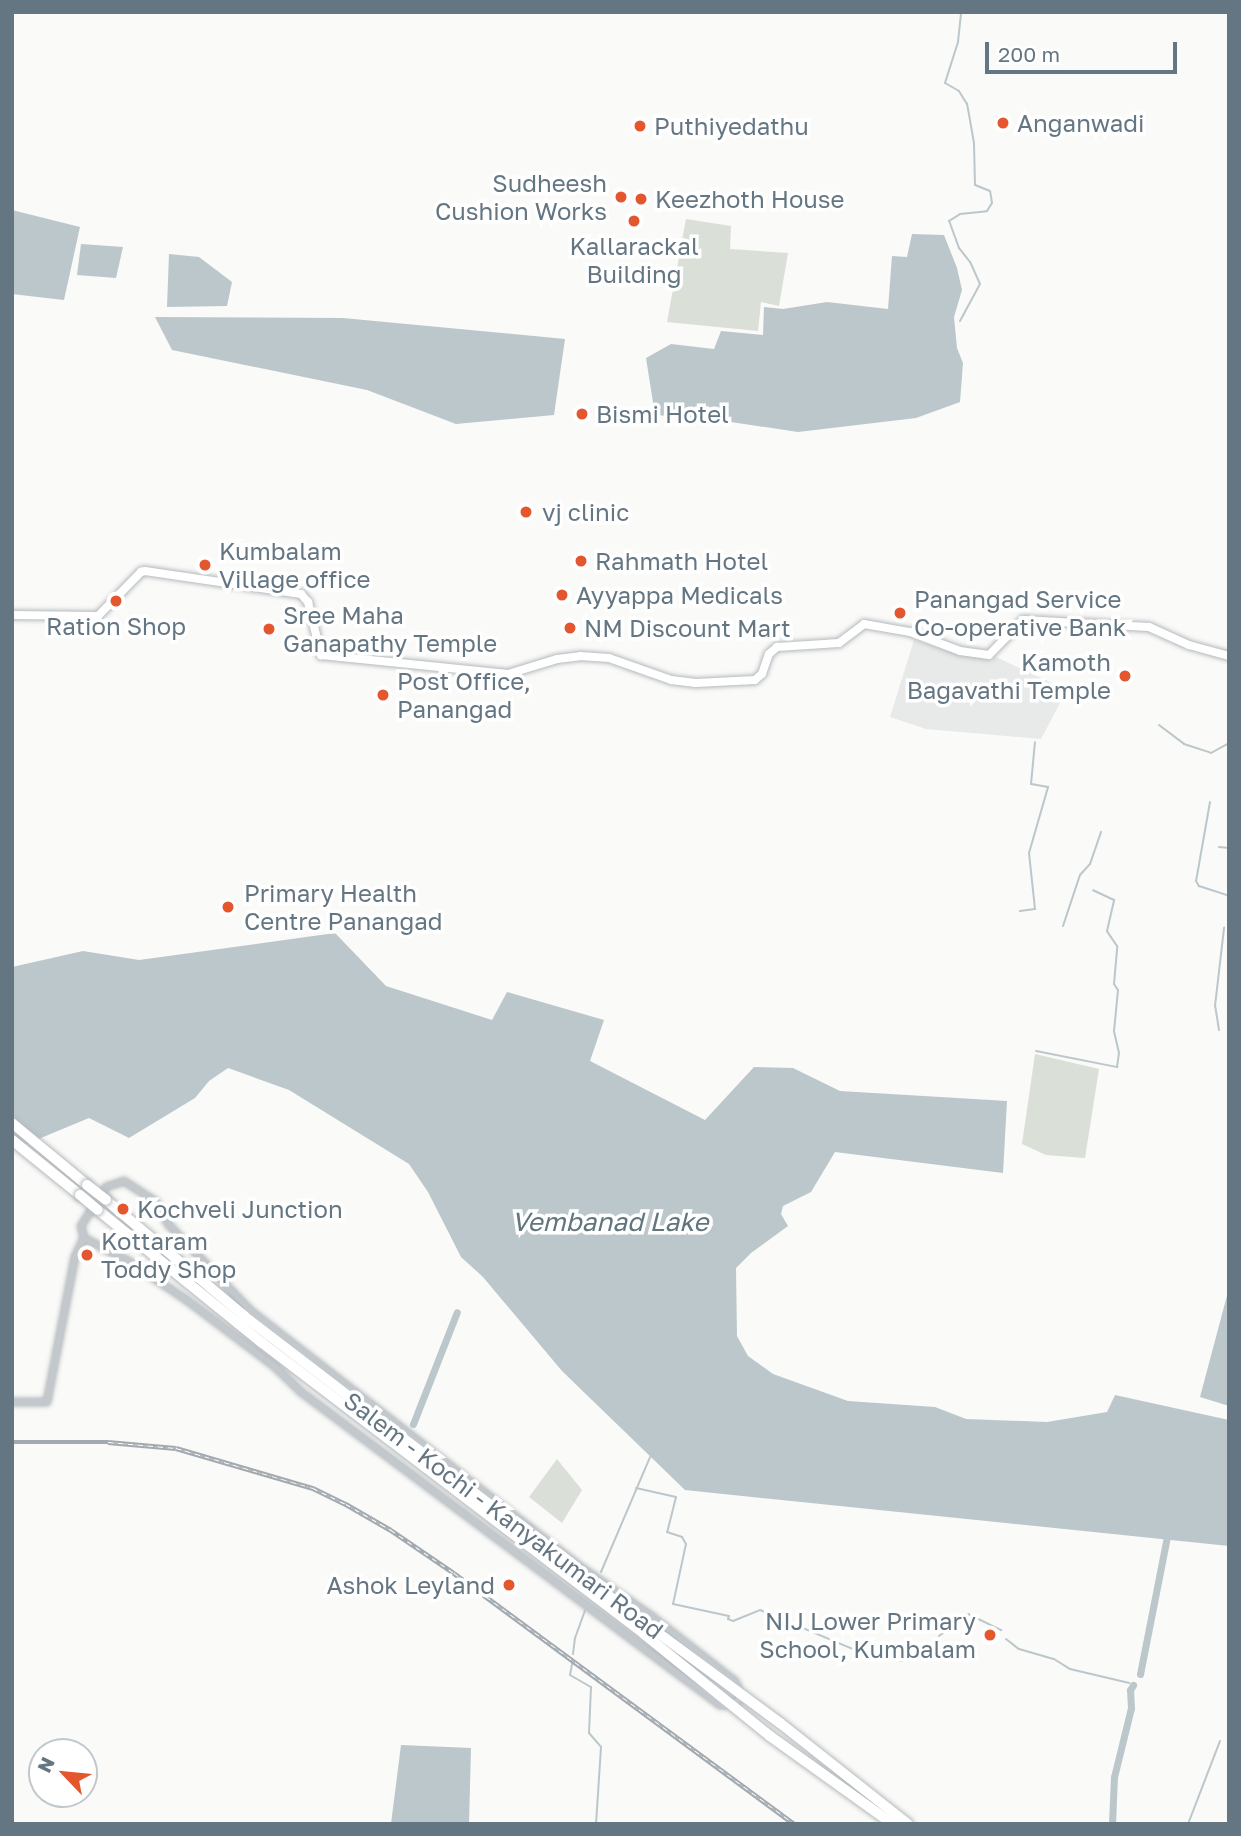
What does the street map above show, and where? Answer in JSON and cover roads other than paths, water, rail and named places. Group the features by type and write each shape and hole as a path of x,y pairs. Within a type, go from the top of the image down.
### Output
{"highway":[{"name":"Salem - Kochi - Kanyakumari Road","path":"12,1123 244,1316 908,1824"},
{"name":"Salem - Kochi - Kanyakumari Road","path":"12,1140 80,1195 93,1212 644,1634 770,1737 892,1824"},
{"path":"329,1411 337,1400"}],"main road":[{"path":"12,615 98,616 145,571 300,594 308,602 321,655 508,674 580,656 609,658 671,680 696,683 755,680 762,674 769,654 777,647 839,643 864,624 909,632 960,651 989,655 1023,620 1149,627 1189,645 1229,656"}],"street":[{"path":"12,1402 47,1402 75,1257 84,1238 81,1226 93,1212 106,1187 124,1181 156,1202 169,1225 251,1311 580,1567 736,1681 742,1695 733,1706 720,1705 184,1299 130,1262 84,1238"}],"water":[{"path":"12,210 80,227 64,300 12,294"},
{"path":"912,234 944,235 957,268 962,290 954,317 957,348 963,363 960,402 916,418 798,432 711,419 655,415 646,358 671,344 714,349 721,331 763,335 764,307 783,309 827,302 888,309 892,256 907,257"},
{"path":"81,244 123,247 116,278 77,275"},
{"path":"169,254 199,257 232,282 227,306 167,307"},
{"path":"155,317 343,318 565,339 554,415 456,424 367,390 172,350"},
{"name":"Vembanad Lake","path":"335,933 386,986 492,1020 507,992 604,1020 590,1061 705,1120 754,1067 793,1068 840,1091 1007,1101 1003,1173 835,1152 811,1192 783,1206 781,1214 788,1226 751,1253 736,1268 737,1336 748,1356 773,1374 848,1401 935,1407 966,1419 1047,1422 1107,1412 1115,1395 1229,1420 1229,1546 685,1490 562,1371 483,1277 461,1257 428,1192 409,1164 289,1090 228,1068 209,1081 195,1098 129,1138 89,1118 12,1150 12,967 83,951 139,960"},
{"path":"1229,1288 1229,1406 1200,1397"},
{"path":"401,1745 471,1748 469,1824 391,1824"}],"waterway":[{"path":"960,321 980,284 970,262 959,248 949,221 960,214 987,211 992,203 990,191 975,185 974,143 967,104 959,91 945,83 958,42 961,12"},
{"path":"1159,725 1184,744 1211,753 1229,743"},
{"path":"1020,911 1035,909 1029,853 1048,787 1031,784 1035,742"},
{"path":"1210,802 1196,881 1199,886 1229,896"},
{"path":"1063,926 1080,875 1090,864 1101,832"},
{"path":"1219,847 1229,848"},
{"path":"1036,1051 1117,1067 1119,1053 1114,1031 1118,990 1114,984 1117,946 1107,931 1114,900 1093,890"},
{"path":"1219,1030 1215,1006 1224,928"},
{"path":"413,1424 457,1312"},
{"path":"601,1572 650,1457"},
{"path":"636,1488 676,1497 667,1532 682,1537 686,1544 673,1604 729,1616 728,1619 733,1621 760,1610 853,1649 901,1661 916,1656 930,1644"},
{"path":"1140,1674 1168,1531"},
{"path":"573,1654 575,1638 585,1611"},
{"path":"939,1636 968,1614 1001,1630"},
{"path":"1006,1639 1019,1649 1054,1659 1070,1669 1129,1683"},
{"path":"572,1664 570,1675 591,1687 589,1733 601,1747 596,1824"},
{"path":"1112,1824 1114,1777 1131,1708 1130,1690 1133,1685"},
{"path":"1188,1824 1220,1741"}],"railway":[{"path":"12,1442 108,1442 176,1448 313,1488 346,1504 391,1530 454,1573 795,1824"}],"place":[{"name":"Anganwadi","path":"1003,123"},
{"name":"Puthiyedathu","path":"640,126"},
{"name":"Sudheesh Cushion Works","path":"621,197"},
{"name":"Keezhoth House","path":"641,199"},
{"name":"Kallarackal Building","path":"634,221"},
{"name":"Bismi Hotel","path":"582,414"},
{"name":"vj clinic","path":"526,512"},
{"name":"Rahmath Hotel","path":"581,561"},
{"name":"Kumbalam Village office","path":"205,565"},
{"name":"Ayyappa Medicals","path":"562,595"},
{"name":"Ration Shop","path":"116,601"},
{"name":"Panangad Service Co-operative Bank","path":"900,613"},
{"name":"NM Discount Mart","path":"570,628"},
{"name":"Sree Maha Ganapathy Temple","path":"269,629"},
{"name":"Kamoth Bagavathi Temple","path":"1125,676"},
{"name":"Post Office, Panangad","path":"383,695"},
{"name":"Primary Health Centre Panangad","path":"228,907"},
{"name":"Kochveli Junction","path":"123,1209"},
{"name":"Kottaram Toddy Shop","path":"87,1255"},
{"name":"Ashok Leyland","path":"509,1585"},
{"name":"NIJ Lower Primary School, Kumbalam","path":"990,1635"}]}
